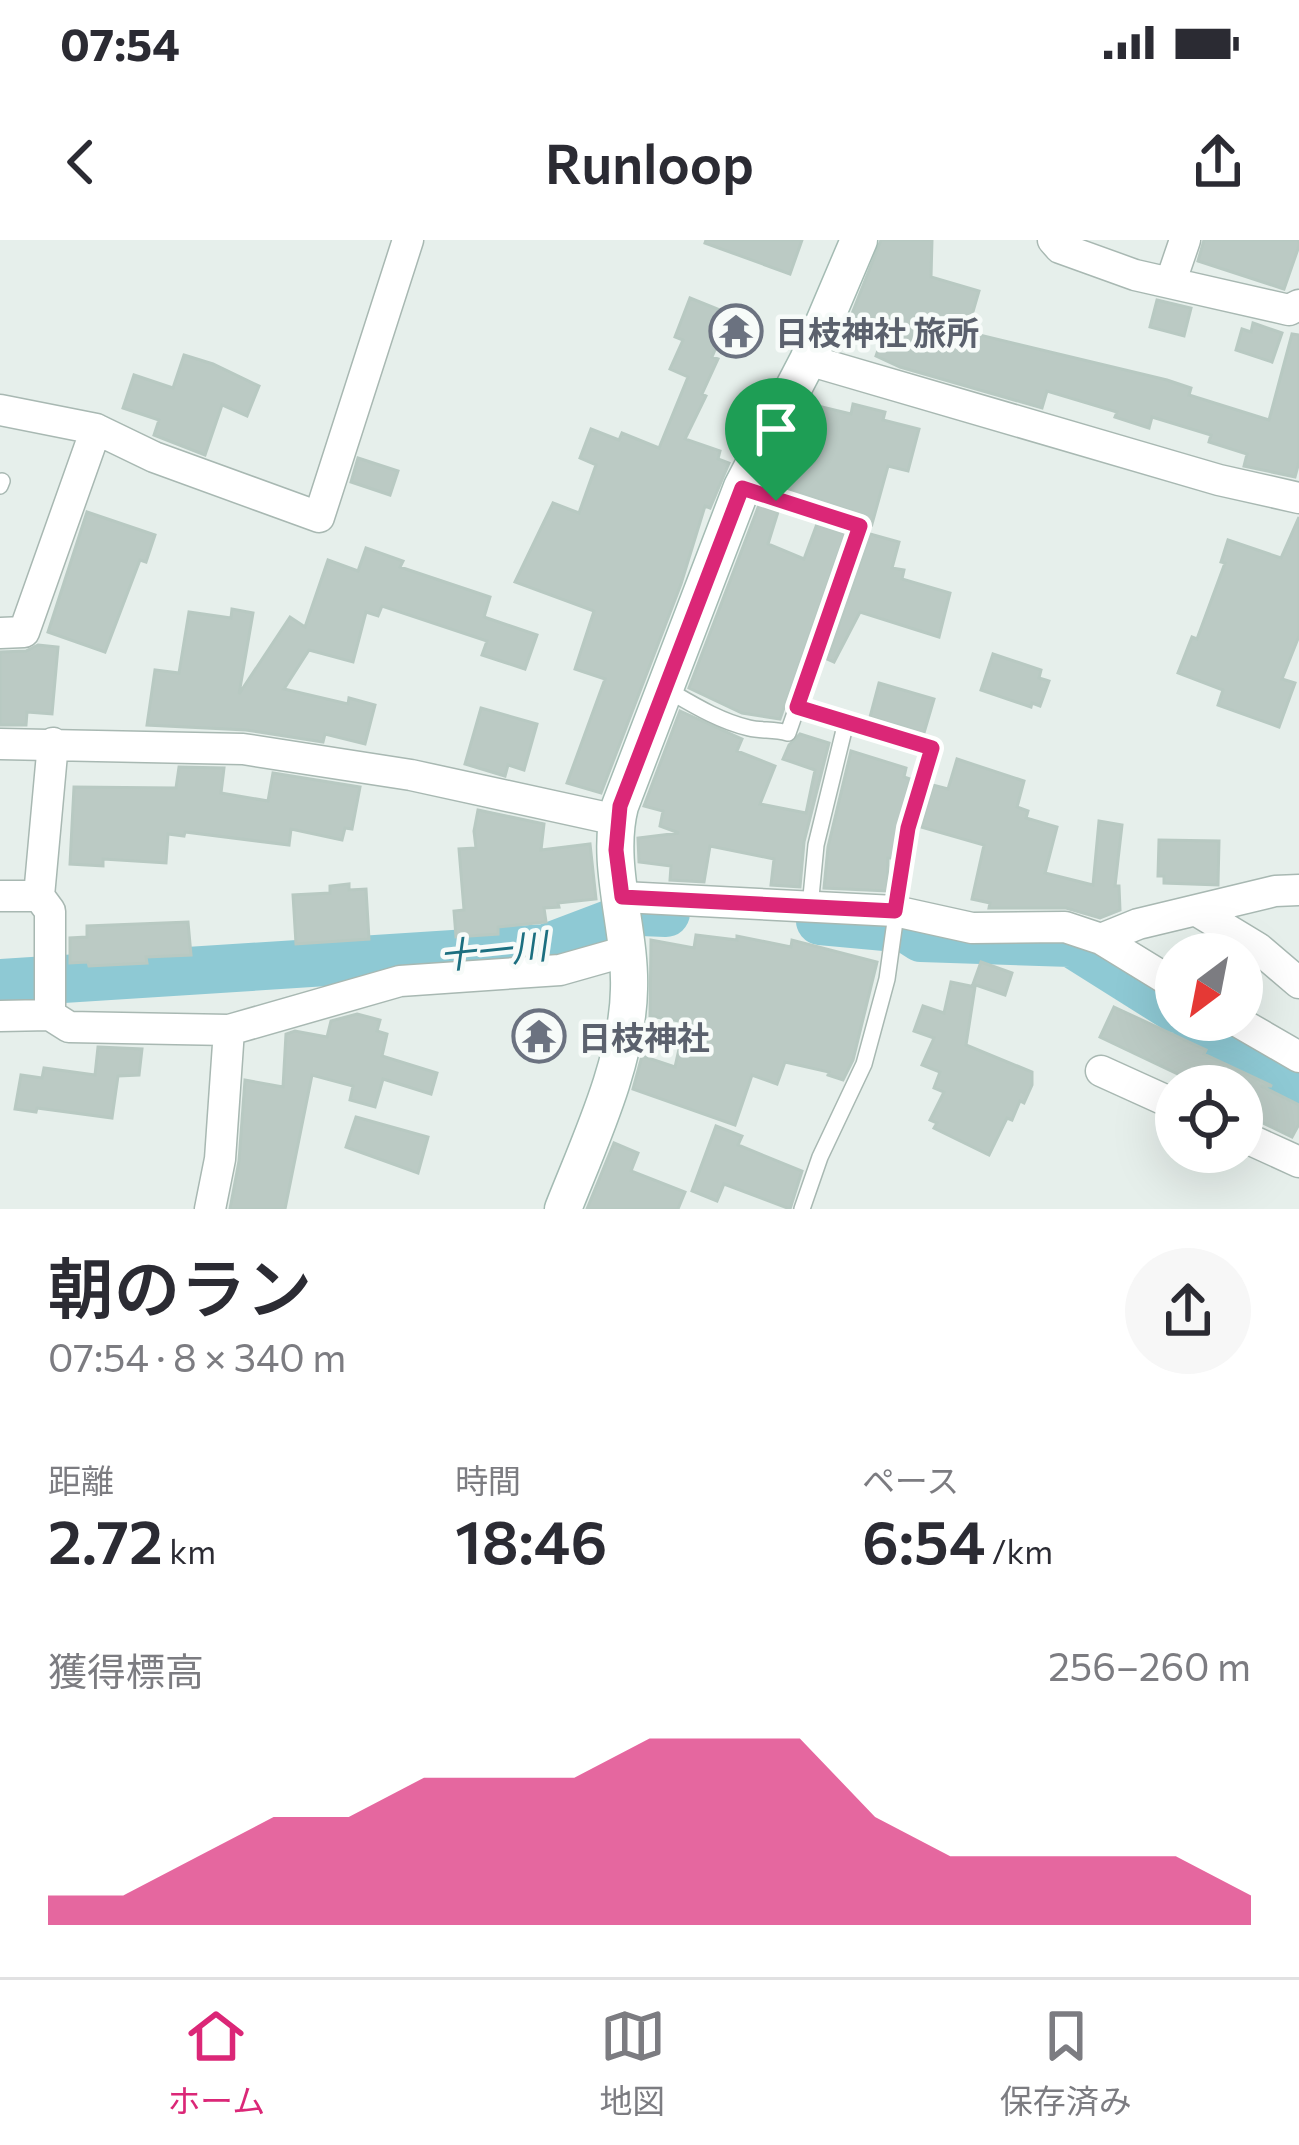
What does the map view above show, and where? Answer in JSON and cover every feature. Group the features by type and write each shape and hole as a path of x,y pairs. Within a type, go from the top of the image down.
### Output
{"main road":[{"path":"563,1209 610,1090 629,992 616,820 742,488 808,360 859,240"}],"street":[{"path":"0,410 96,428 154,457 319,517 408,240"},
{"path":"1053,240 1060,248 1135,275 1289,310 1299,305"},
{"path":"1171,281 1185,240"},
{"path":"808,360 1219,480 1299,498"},
{"path":"0,633 24,632 96,428"},
{"path":"50,1015 50,910 39,896 52,743"},
{"path":"0,744 243,749 411,775 616,820"},
{"path":"1102,938 1138,924 1275,891 1299,890"},
{"path":"0,896 39,896"},
{"path":"0,1016 50,1015 69,1027 230,1030 400,981 560,970 625,919 810,908 894,922 1065,928 1102,938 1155,972"},
{"path":"1197,911 1258,948 1299,983"},
{"path":"210,1209 220,1160 230,1030"},
{"path":"1263,1036 1299,1057"},
{"path":"1101,1071 1155,1096"},
{"path":"1263,1146 1299,1162"}],"lane":[{"path":"665,688 708,713 755,730 765,726 788,733 860,526 742,488"},
{"path":"797,707 932,748 908,828 886,980 863,1064 802,1209"},
{"path":"810,908 816,845 846,722"}],"building":[{"path":"706,240 802,240 790,274"},
{"path":"881,240 932,240 931,277 979,291 967,332 1167,380 1191,388 1189,395 1269,420 1292,334 1299,335 1295,477 1244,466 1247,454 1209,442 1211,435 1152,417 1149,428 1115,417 1117,412 1047,391 1042,408 876,356 882,339 846,329"},
{"path":"1204,240 1299,240 1299,246 1284,289 1198,261"},
{"path":"690,298 730,314 712,357 718,359 702,394 706,396 685,439 720,451 718,459 729,463 710,508 705,506 681,584 601,793 567,783 605,679 575,669 594,611 515,582 553,503 579,513 596,465 580,458 591,429 619,440 622,433 659,448 688,377 670,369 683,340 675,337"},
{"path":"1157,300 1191,308 1184,336 1150,327"},
{"path":"1253,323 1282,333 1272,362 1236,350 1242,329 1251,332"},
{"path":"184,355 259,386 247,416 222,405 205,455 154,435 159,420 123,408 134,375 173,388"},
{"path":"853,404 885,412 883,420 919,429 908,471 888,466 872,524 864,515 769,483 779,464 794,472 814,405 851,414"},
{"path":"358,458 398,471 390,495 351,482"},
{"path":"759,505 778,512 768,544 804,559 817,524 845,534 780,719 742,713 689,688"},
{"path":"87,512 155,535 146,562 140,560 105,652 48,632"},
{"path":"1299,517 1299,636 1282,679 1295,683 1279,727 1218,705 1223,690 1178,673 1192,637 1197,639 1225,563 1221,562 1228,540 1281,558"},
{"path":"870,534 899,542 892,568 904,570 902,579 950,593 939,637 860,612 834,662 827,659"},
{"path":"366,548 403,561 400,567 490,597 484,617 537,635 525,669 482,655 487,641 382,606 378,616 366,612 353,662 309,650 284,689 348,704 349,698 375,705 365,744 325,734 323,742 246,730 147,725 155,670 179,673 189,612 231,618 232,609 253,613 239,694 290,617 305,627 328,560 358,571"},
{"path":"38,645 58,647 52,714 27,712 26,725 0,725 0,652 26,651"},
{"path":"993,654 1041,670 1039,678 1049,681 1040,706 981,690"},
{"path":"879,683 934,699 924,733 870,717"},
{"path":"481,708 537,724 524,770 508,765 505,776 465,764"},
{"path":"680,711 742,739 737,751 775,766 760,804 806,813 815,770 783,759 800,734 829,743 804,842 800,887 771,885 774,859 710,846 704,882 670,880 671,866 639,862 638,838 679,833 660,826 663,811 644,806"},
{"path":"851,751 906,768 904,777 910,779 892,858 888,858 887,891 824,888 828,847"},
{"path":"957,759 1024,781 1017,807 1028,811 1026,818 1057,827 1045,873 1093,885 1099,821 1122,825 1115,886 1119,886 1120,910 1100,918 1066,908 989,908 990,903 972,899 984,845 921,827 933,785 948,789"},
{"path":"179,767 224,768 221,793 268,801 273,773 360,787 352,829 345,828 342,840 291,829 289,845 168,834 166,863 103,859 103,866 70,864 74,787 176,788"},
{"path":"478,810 544,824 541,850 590,844 596,899 544,908 546,922 498,927 498,934 456,937 454,911 464,910 459,849 476,848"},
{"path":"1159,840 1219,841 1218,885 1164,883 1164,876 1158,876"},
{"path":"349,884 349,890 366,889 369,939 296,944 293,895 330,893 330,886"},
{"path":"188,922 191,955 146,957 147,963 70,963 70,938 87,937 87,926"},
{"path":"696,935 737,940 737,936 791,947 792,940 877,962 853,1060 843,1080 785,1062 777,1084 752,1075 735,1125 633,1089 642,1056 675,1067 685,1022 650,1016 651,940 694,948"},
{"path":"981,962 1012,973 1005,995 973,984"},
{"path":"951,982 975,987 966,1045 1032,1072 1024,1103 1020,1101 1012,1120 1007,1118 989,1155 934,1128 937,1123 930,1120 944,1092 934,1088 940,1072 922,1065 934,1038 914,1031 923,1006 944,1013"},
{"path":"1114,1007 1155,1026 1155,1041 1187,1041 1227,1065 1159,1065 1100,1037"},
{"path":"357,1014 380,1020 377,1031 387,1034 382,1056 437,1073 431,1094 383,1079 375,1107 350,1100 353,1086 312,1075 285,1209 230,1209 245,1080 283,1087 286,1034 295,1031 327,1037 331,1021"},
{"path":"98,1047 142,1049 139,1075 118,1076 112,1118 15,1109 21,1075 42,1078 44,1068 95,1075"},
{"path":"1263,1087 1299,1105 1299,1124 1292,1137 1263,1123"},
{"path":"356,1117 428,1137 418,1173 346,1147"},
{"path":"716,1126 742,1136 738,1145 802,1171 790,1209 724,1184 717,1201 692,1191"},
{"path":"614,1143 638,1153 631,1171 685,1192 678,1209 587,1209"}],"waterway":[{"name":"十一川","path":"0,983 546,948 641,912 666,913"},
{"name":"十一川","path":"820,921 907,929 921,938 1071,943 1155,996"},
{"name":"十一川","path":"1227,1041 1299,1085"}],"place":[{"name":"日枝神社 旅所","path":"736,331"},
{"name":"日枝神社","path":"539,1036"}],"route":[{"path":"742,488 776,501 860,526 797,707 932,748 908,828 895,911 622,897 616,820 680,646 742,488"}]}
